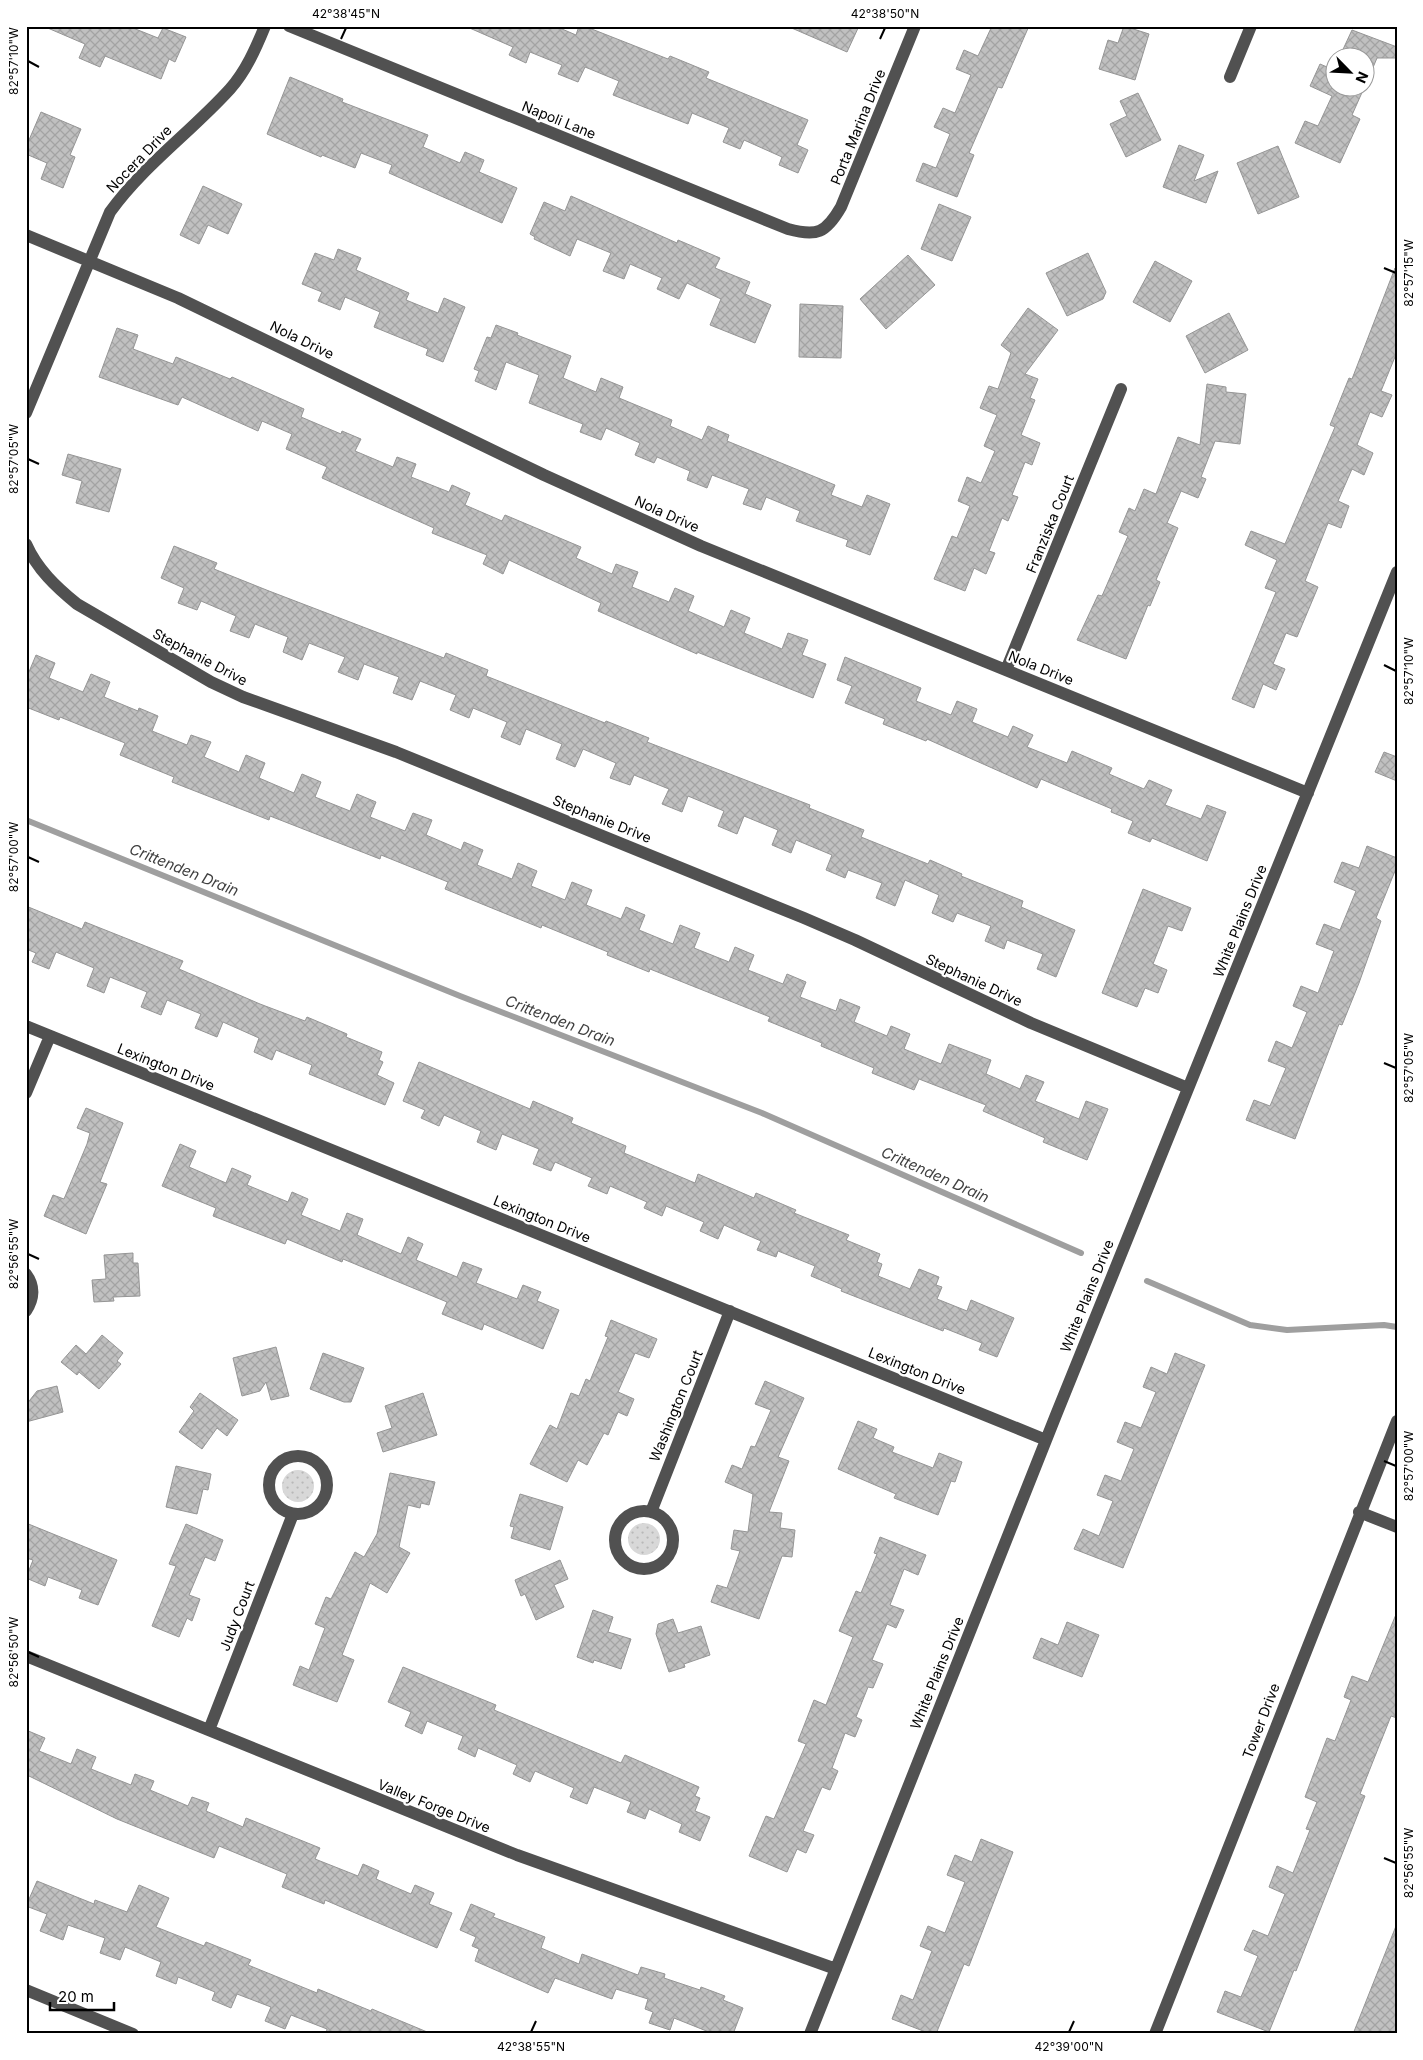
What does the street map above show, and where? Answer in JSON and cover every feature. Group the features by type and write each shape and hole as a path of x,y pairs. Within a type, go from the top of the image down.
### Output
{"street":[{"name":"Nocera Drive","path":"26,413 110,212 126,191 230,89 246,68 265,26"},
{"name":"Napoli Lane","path":"289,26 788,229 804,233 819,232"},
{"name":"Porta Marina Drive","path":"819,232 832,222 841,207 915,26"},
{"path":"1230,77 1250,26"},
{"name":"Nola Drive","path":"26,235 89,260 243,329 633,516 752,567 1308,793"},
{"name":"Franziska Court","path":"1006,670 1121,389"},
{"name":"Stephanie Drive","path":"27,549 41,570 57,588 77,604 211,682 243,697 396,752 786,910 855,940 1031,1023 1188,1088"},
{"name":"White Plains Drive","path":"810,2034 1046,1440 1397,572"},
{"name":"Lexington Drive","path":"26,1026 1046,1440"},
{"path":"26,1093 50,1036"},
{"path":"26,1274 32,1285 33,1294 26,1311"},
{"name":"Washington Court","path":"651,1512 730,1311"},
{"name":"Tower Drive","path":"1155,2034 1359,1512 1397,1420"},
{"path":"302,1456 318,1464 323,1472 326,1489 318,1506 311,1511 293,1514 277,1506 272,1499 269,1481 277,1465 284,1459 302,1456"},
{"path":"642,1511 651,1512 666,1521 673,1538 672,1546 669,1555 655,1567 638,1568 622,1559 616,1543 616,1534 625,1518 642,1511"},
{"path":"1359,1512 1397,1527"},
{"name":"Judy Court","path":"209,1730 293,1514"},
{"name":"Valley Forge Drive","path":"26,1656 517,1855 836,1969"},
{"path":"26,1990 133,2034"}],"shaded area":[{"path":"298,1470 304,1471 309,1475 313,1480 313,1492 309,1497 304,1501 298,1502 292,1501 287,1497 283,1492 282,1486 283,1480 287,1475 292,1471"},
{"path":"644,1523 655,1528 660,1539 655,1550 644,1555 633,1550 628,1539 633,1528"}],"building":[{"path":"43,26 128,26 158,38 163,28 186,37 175,62 169,59 161,79 105,56 100,67 79,58 85,44"},
{"path":"465,26 555,26 576,35 579,26 584,26 668,59 670,56 709,72 706,78 808,120 797,145 808,150 798,173 779,165 782,157 744,140 740,149 723,142 729,128 692,113 688,124 613,95 619,81 585,67 578,82 558,74 562,65 530,52 526,63 509,55 513,47"},
{"path":"787,26 859,26 847,52"},
{"path":"992,26 1029,26 1002,88 998,87 969,153 974,155 957,197 916,181 923,163 936,168 950,134 934,127 943,108 955,113 971,75 956,69 964,50 978,56"},
{"path":"1124,26 1149,34 1135,80 1099,69 1108,40 1118,43"},
{"path":"1352,30 1397,47 1397,58 1377,58 1376,60 1376,48 1344,48"},
{"path":"1320,64 1326,67 1326,93 1310,86"},
{"path":"290,77 343,99 342,102 428,135 423,147 460,163 465,152 484,160 479,172 517,188 502,223 389,173 392,165 361,153 355,168 322,155 321,157 267,134"},
{"path":"1138,93 1161,140 1126,157 1110,124 1127,116 1120,101"},
{"path":"1331,98 1360,98 1352,115 1360,119 1340,163 1295,143 1305,121 1318,126"},
{"path":"41,112 81,129 70,155 75,157 63,188 41,179 47,163 26,154 26,147"},
{"path":"1179,145 1204,155 1194,181 1218,171 1206,203 1163,187"},
{"path":"1278,146 1299,197 1258,214 1237,163"},
{"path":"203,186 242,204 228,234 208,225 199,244 180,235"},
{"path":"571,196 677,243 678,240 720,258 715,268 750,282 745,294 771,305 755,343 710,325 721,299 687,283 679,299 657,289 662,278 630,264 624,279 603,271 611,253 577,239 570,256 534,239 535,237 530,234 544,202 565,211"},
{"path":"939,204 971,217 952,261 921,249"},
{"path":"338,249 361,258 356,270 409,293 406,300 438,313 444,298 465,307 443,362 426,355 428,349 374,327 380,312 345,297 340,310 318,301 322,292 302,284 315,253 334,260"},
{"path":"1088,253 1106,292 1103,299 1067,316 1046,273"},
{"path":"908,255 935,285 886,329 860,299"},
{"path":"1155,261 1192,281 1170,322 1133,302"},
{"path":"1395,268 1397,352 1381,391 1392,395 1382,417 1370,412 1357,445 1373,453 1364,475 1352,469 1338,501 1349,506 1341,528 1328,523 1305,581 1318,587 1297,637 1286,633 1273,664 1285,669 1276,690 1263,684 1254,708 1232,699 1276,592 1265,588 1277,560 1245,545 1251,531 1285,544 1335,427 1330,425 1349,378 1352,379"},
{"path":"800,304 843,306 841,358 799,357"},
{"path":"1028,308 1058,330 1025,374 1038,379 1030,398 1035,400 1021,435 1040,443 1032,465 1025,462 1012,495 1018,497 1008,521 1002,518 989,551 995,553 986,574 974,568 965,591 934,579 952,536 957,538 970,506 958,501 967,477 981,483 995,451 984,446 997,415 980,408 989,386 998,389 1011,353 1001,345"},
{"path":"1229,313 1248,350 1205,373 1186,336"},
{"path":"496,325 571,356 563,378 596,392 601,378 623,387 619,398 672,420 670,426 702,440 708,426 729,435 727,441 835,485 831,495 862,507 867,495 890,504 870,555 846,546 848,540 796,521 800,511 766,497 761,510 743,504 749,489 712,475 707,488 687,480 690,471 657,457 654,463 635,455 640,443 606,428 601,440 580,432 583,424 529,403 539,375 506,362 496,390 475,381 479,371 474,369 487,337 491,338"},
{"path":"117,328 138,335 133,349 173,364 176,357 230,379 232,377 304,409 301,417 341,434 342,431 361,439 355,451 393,467 397,457 416,464 411,477 449,492 452,485 470,493 465,505 502,521 505,515 581,547 576,558 612,574 616,564 638,572 632,587 669,602 675,588 694,596 688,611 724,627 731,610 750,618 744,633 782,649 788,633 808,640 802,655 826,664 813,698 697,652 697,654 598,611 601,603 509,560 503,574 483,564 487,555 432,533 434,528 322,478 327,467 286,449 292,434 262,421 258,431 182,397 178,405 99,377"},
{"path":"1207,384 1226,387 1226,392 1246,394 1240,444 1215,441 1201,477 1206,479 1198,498 1181,491 1167,523 1178,528 1156,580 1160,582 1150,606 1148,605 1126,659 1077,640 1098,595 1102,596 1128,536 1119,532 1129,508 1135,511 1144,489 1156,494 1178,437 1200,445"},
{"path":"68,454 121,469 109,512 76,503 82,481 62,475"},
{"path":"174,546 217,563 214,569 269,591 444,658 446,653 488,670 486,676 605,723 606,721 649,738 647,742 810,805 809,808 864,830 861,837 928,864 930,860 962,874 961,876 1023,901 1021,907 1075,930 1056,977 1037,969 1043,954 1007,940 1004,949 985,941 991,926 957,913 953,922 932,913 939,895 905,880 895,906 876,898 882,883 848,870 845,878 826,870 832,855 796,840 791,853 772,845 778,830 744,816 737,834 718,826 724,811 688,796 682,812 662,804 669,789 634,775 630,785 610,778 616,763 583,749 575,767 556,759 562,744 526,729 520,745 501,737 507,722 473,708 469,718 450,710 456,695 420,681 412,700 393,693 399,677 364,664 358,680 338,672 345,657 309,643 302,660 283,652 288,637 255,624 249,638 230,631 236,616 201,601 197,610 178,603 184,588 161,578"},
{"path":"36,655 55,663 49,678 83,692 91,674 110,682 104,697 138,711 139,708 158,716 152,731 187,745 191,735 211,742 204,757 239,772 246,755 265,763 259,778 294,793 302,774 321,782 315,797 350,811 357,794 376,802 370,817 405,831 413,813 432,820 426,835 461,850 464,842 483,850 477,865 512,879 518,863 537,871 531,886 565,900 572,882 592,890 586,905 621,919 626,907 645,915 639,930 673,944 680,925 700,933 694,948 729,962 735,947 754,955 748,970 783,984 787,974 806,982 800,997 836,1011 840,999 860,1007 854,1022 887,1036 891,1026 910,1034 904,1049 941,1064 949,1044 991,1060 986,1074 1020,1089 1026,1075 1044,1082 1035,1101 1079,1119 1086,1101 1108,1109 1087,1160 1043,1142 1045,1138 983,1111 986,1105 919,1079 914,1090 872,1073 874,1068 821,1046 822,1043 768,1021 770,1017 650,969 649,972 607,955 608,952 542,925 541,928 445,889 448,882 381,855 380,859 270,816 269,820 172,782 174,777 120,755 125,743 60,717 59,720 26,707 26,679"},
{"path":"845,657 921,688 916,701 951,715 957,701 977,709 972,722 1008,737 1013,726 1033,735 1027,747 1067,763 1072,751 1112,768 1109,774 1144,789 1149,780 1172,790 1165,805 1201,819 1207,805 1226,812 1207,861 1152,838 1150,842 1128,833 1133,821 1111,812 1112,809 1041,779 1037,788 927,739 926,741 883,724 885,719 845,703 852,686 837,680"},
{"path":"1384,752 1397,757 1397,781 1375,772"},
{"path":"1367,846 1397,858 1397,866 1376,918 1381,921 1359,983 1342,1025 1339,1024 1295,1139 1246,1120 1254,1100 1270,1106 1286,1068 1268,1061 1276,1041 1292,1048 1307,1012 1293,1006 1301,986 1318,993 1334,951 1316,944 1324,924 1340,930 1356,891 1334,882 1342,862 1359,868"},
{"path":"1143,889 1191,908 1182,931 1168,926 1153,964 1167,970 1158,993 1145,988 1137,1007 1102,993"},
{"path":"26,906 82,929 85,922 183,961 179,969 305,1021 307,1017 347,1034 346,1037 382,1052 379,1060 383,1062 377,1075 394,1083 385,1105 309,1074 312,1065 276,1050 272,1060 254,1052 259,1038 223,1022 217,1037 195,1028 201,1014 167,1000 161,1015 141,1007 147,992 110,977 104,993 87,986 94,968 56,952 49,969 32,962 36,953 26,949"},
{"path":"419,1062 530,1109 533,1101 573,1118 571,1123 626,1146 624,1153 695,1183 698,1174 754,1198 756,1193 796,1210 794,1213 849,1235 846,1240 880,1254 877,1262 882,1264 878,1276 910,1289 919,1269 939,1277 936,1285 942,1287 937,1299 967,1311 971,1300 1014,1318 997,1357 979,1350 982,1343 944,1328 943,1331 841,1291 842,1289 811,1276 815,1266 778,1251 776,1257 757,1250 761,1241 724,1225 718,1239 700,1231 704,1222 666,1206 662,1216 644,1208 647,1202 610,1186 607,1194 588,1186 592,1178 555,1162 551,1171 533,1164 539,1149 502,1134 496,1150 477,1142 481,1131 444,1115 439,1126 421,1118 425,1110 403,1101"},
{"path":"86,1108 123,1123 100,1182 107,1184 86,1234 44,1216 53,1195 64,1199 87,1144 90,1133 77,1128"},
{"path":"180,1144 196,1151 189,1167 226,1183 232,1168 251,1176 247,1185 288,1202 292,1192 308,1199 301,1215 340,1231 347,1213 363,1219 357,1235 401,1254 408,1237 423,1244 416,1260 457,1277 463,1262 482,1269 476,1283 517,1299 523,1285 541,1292 537,1301 559,1310 543,1349 484,1324 482,1330 442,1314 447,1302 343,1259 342,1262 287,1239 285,1244 213,1216 216,1208 162,1186"},
{"path":"133,1253 133,1263 138,1263 140,1296 113,1297 114,1301 94,1302 92,1280 106,1279 104,1255"},
{"path":"611,1320 657,1339 649,1358 635,1353 618,1392 634,1399 627,1416 618,1412 608,1435 604,1433 587,1465 578,1460 567,1482 530,1464 550,1425 557,1429 571,1393 579,1396 586,1379 590,1381 608,1337 605,1336"},
{"path":"102,1335 123,1353 117,1361 121,1364 99,1389 79,1372 77,1375 61,1362 76,1345 86,1354"},
{"path":"276,1347 289,1396 271,1400 266,1382 260,1391 242,1396 233,1358"},
{"path":"323,1353 364,1368 351,1402 344,1402 310,1389"},
{"path":"1175,1353 1205,1365 1123,1568 1074,1549 1083,1529 1099,1536 1113,1501 1097,1495 1105,1475 1121,1481 1134,1449 1117,1442 1125,1422 1141,1428 1156,1392 1143,1387 1151,1367 1167,1374"},
{"path":"765,1381 804,1398 778,1457 789,1461 769,1512 782,1513 780,1528 795,1530 792,1557 782,1556 759,1619 711,1602 717,1585 727,1588 740,1551 731,1549 734,1530 748,1532 753,1494 725,1482 732,1465 742,1469 751,1446 755,1447 771,1410 755,1404"},
{"path":"57,1386 63,1412 26,1422 26,1405 37,1391"},
{"path":"200,1393 238,1420 227,1436 217,1428 202,1449 179,1432 194,1411 190,1407"},
{"path":"423,1393 437,1435 383,1452 377,1433 392,1428 385,1406"},
{"path":"858,1421 877,1429 873,1438 894,1447 892,1452 933,1468 939,1453 962,1462 955,1482 951,1481 938,1515 894,1498 896,1494 838,1469"},
{"path":"176,1466 211,1474 208,1490 203,1489 197,1514 166,1507"},
{"path":"390,1473 435,1482 429,1505 421,1503 420,1508 408,1505 399,1547 410,1553 387,1593 370,1583 342,1655 354,1660 337,1702 293,1685 300,1666 309,1670 325,1628 315,1624 326,1597 331,1599 355,1552 364,1557 377,1534"},
{"path":"520,1494 563,1507 550,1550 511,1538 514,1527 510,1526"},
{"path":"26,1523 117,1560 98,1605 79,1598 82,1590 48,1577 45,1586 26,1578 33,1560 26,1558"},
{"path":"186,1524 223,1540 215,1561 205,1557 189,1595 200,1599 192,1621 187,1618 179,1637 152,1626 176,1566 169,1564"},
{"path":"880,1537 926,1555 918,1575 904,1569 890,1605 904,1610 896,1628 887,1624 872,1660 883,1664 873,1688 868,1687 856,1717 862,1720 855,1737 845,1733 832,1768 838,1771 830,1790 822,1787 803,1831 814,1835 806,1853 797,1849 787,1872 749,1856 766,1816 774,1819 806,1744 798,1741 814,1700 826,1705 853,1637 839,1631 856,1591 861,1593 877,1554 874,1553"},
{"path":"560,1560 568,1579 554,1585 564,1607 536,1620 525,1594 521,1596 515,1580"},
{"path":"593,1610 613,1617 608,1632 631,1639 621,1669 594,1660 593,1663 577,1657"},
{"path":"1397,1612 1397,1718 1391,1716 1360,1794 1365,1796 1296,1971 1294,1970 1269,2032 1217,2012 1225,1991 1241,1997 1258,1956 1244,1950 1253,1930 1268,1936 1285,1894 1269,1887 1277,1866 1293,1873 1310,1830 1306,1829 1317,1802 1305,1797 1327,1738 1335,1741 1351,1700 1344,1697 1352,1676 1368,1682"},
{"path":"673,1619 678,1633 701,1626 710,1655 684,1664 685,1667 669,1672 656,1634 658,1624"},
{"path":"1067,1622 1099,1635 1082,1677 1033,1658 1041,1638 1058,1645"},
{"path":"403,1667 496,1705 494,1710 621,1763 625,1755 699,1787 695,1796 700,1798 695,1811 710,1817 700,1841 679,1832 682,1824 649,1809 645,1819 627,1812 631,1802 594,1787 587,1804 570,1797 574,1788 535,1771 530,1782 513,1774 517,1765 478,1748 475,1757 458,1749 463,1736 427,1721 422,1734 405,1726 411,1712 388,1702"},
{"path":"26,1730 45,1738 39,1751 71,1764 77,1749 96,1757 91,1769 131,1785 135,1774 154,1781 150,1790 188,1806 192,1797 209,1803 206,1811 243,1827 246,1818 320,1848 315,1859 358,1876 363,1864 379,1871 376,1879 411,1894 415,1885 434,1893 429,1904 452,1913 437,1948 325,1900 324,1904 282,1887 287,1874 219,1846 214,1858 117,1819 29,1776 26,1781"},
{"path":"981,1839 1013,1852 969,1966 964,1964 936,2034 931,2034 892,2019 901,1995 913,2000 932,1951 920,1946 928,1926 945,1933 965,1882 947,1875 955,1855 972,1862"},
{"path":"37,1881 94,1904 95,1900 127,1912 139,1885 169,1898 156,1927 204,1946 206,1942 251,1960 248,1965 317,1993 318,1989 371,2011 372,2009 432,2034 326,2034 327,2029 291,2015 285,2029 265,2021 271,2007 237,1994 231,2008 212,2000 215,1992 178,1977 176,1984 156,1976 161,1962 125,1947 120,1960 100,1953 105,1938 68,1925 63,1940 40,1931 47,1914 26,1906"},
{"path":"471,1904 495,1914 493,1917 545,1937 541,1948 579,1964 582,1954 638,1975 641,1967 665,1974 664,1978 700,1990 701,1987 725,1996 723,2000 743,2008 733,2034 714,2034 674,2018 670,2030 649,2023 653,2012 645,2009 648,1999 616,1989 612,1999 555,1978 548,1993 475,1961 479,1949 472,1946 476,1937 460,1930"},
{"path":"1396,1926 1397,2034 1353,2034"}],"waterway":[{"name":"Crittenden Drain","path":"26,820 460,996 762,1113 1081,1253"},
{"name":"Crittenden Drain","path":"1147,1281 1250,1325 1287,1330 1384,1325 1397,1327"}]}
